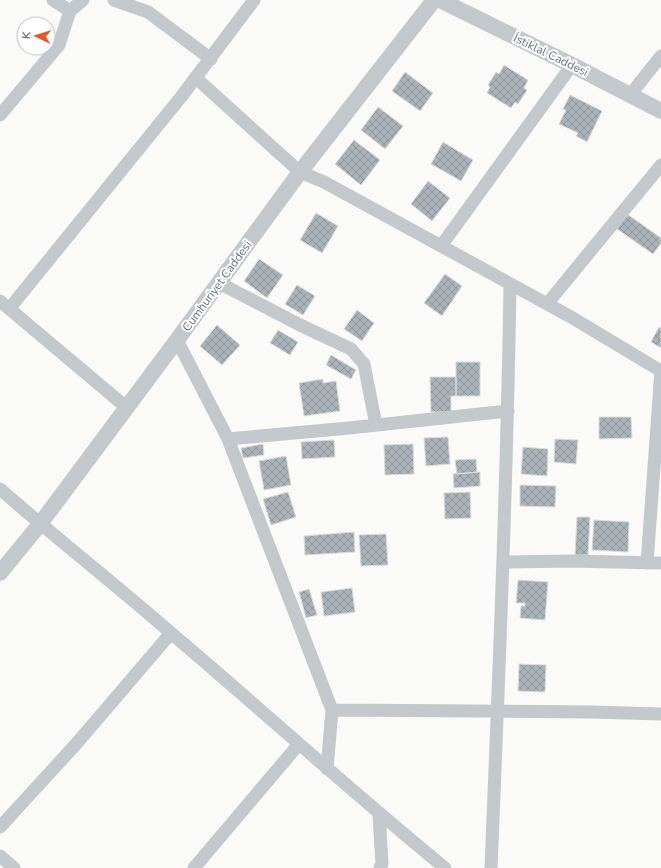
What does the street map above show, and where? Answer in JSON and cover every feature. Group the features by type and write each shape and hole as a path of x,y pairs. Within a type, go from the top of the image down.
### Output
{"street":[{"path":"53,0 70,11"},
{"path":"0,115 59,45 70,11 83,0"},
{"path":"114,0 148,12 211,59"},
{"path":"126,407 5,305 196,78 254,0"},
{"name":"Cumhuriyet Caddesi","path":"0,573 40,524 220,283 300,172 434,0"},
{"name":"İstiklal Caddesi","path":"440,0 661,111"},
{"path":"630,95 661,56"},
{"path":"441,246 572,65"},
{"path":"196,78 300,172 324,182 547,304 661,371 647,563"},
{"path":"547,304 661,165"},
{"path":"220,283 300,325 351,349 364,364 376,425"},
{"path":"491,868 508,411 510,284"},
{"path":"177,340 228,438 332,710 327,769"},
{"path":"228,438 376,425 508,411"},
{"path":"0,489 171,632 379,814 445,868"},
{"path":"503,562 661,563"},
{"path":"0,827 77,743 171,632"},
{"path":"332,710 661,714"},
{"path":"194,868 299,744"},
{"path":"379,814 382,864 380,868"},
{"path":"0,856 14,868"}],"building":[{"path":"504,65 528,80 524,88 527,90 518,104 515,102 511,108 487,93 490,87 488,85 496,72 499,74"},
{"path":"405,72 433,93 420,111 392,91"},
{"path":"570,95 602,111 587,142 576,136 578,133 559,124 566,110 563,109"},
{"path":"378,107 403,126 385,149 361,130"},
{"path":"354,140 380,160 361,185 335,164"},
{"path":"443,142 473,160 461,181 431,164"},
{"path":"428,181 450,198 432,221 411,204"},
{"path":"316,213 338,226 322,253 300,240"},
{"path":"627,214 661,238 661,243 653,254 617,229"},
{"path":"259,259 283,275 267,298 244,281"},
{"path":"445,274 462,286 442,316 424,303"},
{"path":"297,285 315,296 303,315 285,304"},
{"path":"357,310 374,323 362,341 344,329"},
{"path":"217,325 240,345 222,365 200,346"},
{"path":"659,327 661,328 661,348 651,342"},
{"path":"278,330 298,342 290,355 270,343"},
{"path":"331,355 356,370 351,379 326,365"},
{"path":"456,362 480,362 480,396 456,396"},
{"path":"430,377 456,377 456,396 451,396 451,412 431,412"},
{"path":"323,379 323,383 336,381 340,411 304,416 299,383"},
{"path":"599,417 631,417 632,438 599,439"},
{"path":"448,437 450,464 426,466 424,438"},
{"path":"555,439 578,440 576,464 554,462"},
{"path":"334,440 335,457 302,459 301,442"},
{"path":"263,444 264,455 243,458 241,448"},
{"path":"413,444 414,474 385,475 384,445"},
{"path":"523,447 548,449 547,476 521,474"},
{"path":"286,456 291,485 264,490 259,461"},
{"path":"476,459 477,472 457,474 455,460"},
{"path":"480,472 480,486 454,488 453,474"},
{"path":"520,485 556,486 555,507 520,506"},
{"path":"288,492 296,517 271,525 263,499"},
{"path":"470,492 471,518 445,519 444,493"},
{"path":"577,517 590,517 588,555 575,555"},
{"path":"594,520 629,522 628,552 592,550"},
{"path":"354,532 355,552 305,555 304,536"},
{"path":"386,534 388,565 361,566 359,535"},
{"path":"518,580 548,582 545,620 520,618 521,606 525,606 525,603 516,603"},
{"path":"352,588 355,612 324,616 321,592"},
{"path":"309,589 317,615 306,618 299,592"},
{"path":"519,664 546,665 545,692 518,691"}]}
